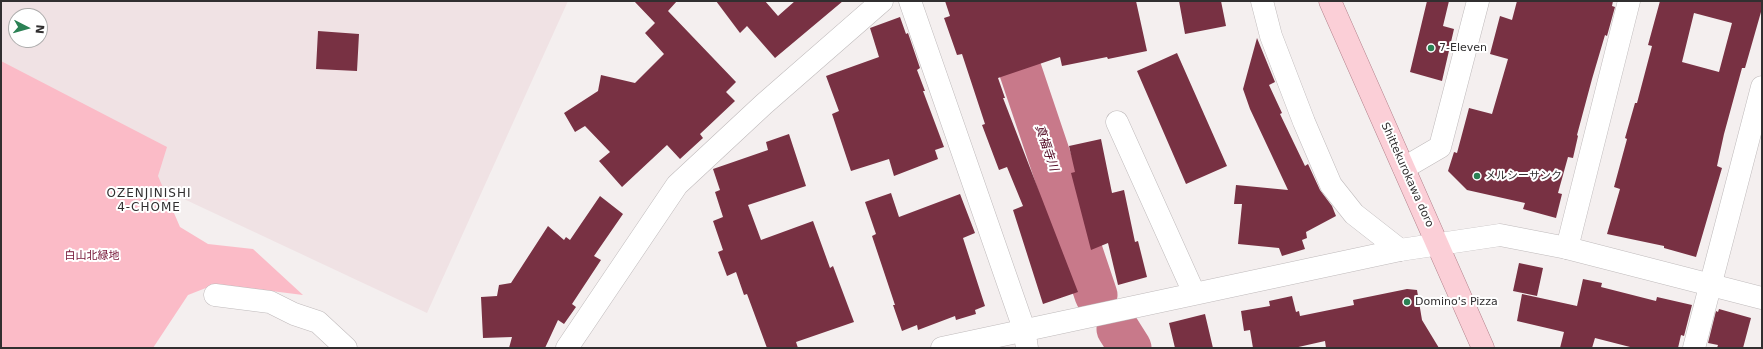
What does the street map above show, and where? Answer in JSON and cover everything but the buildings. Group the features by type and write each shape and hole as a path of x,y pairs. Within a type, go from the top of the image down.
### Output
{"main road":[{"name":"Shittekurokawa doro","path":"1330,1 1483,348"}],"street":[{"path":"567,348 677,185 764,104 882,1"},
{"path":"910,1 1026,339"},
{"path":"1262,1 1273,43 1331,185 1354,214 1400,250"},
{"path":"1404,168 1440,148 1478,1"},
{"path":"1566,248 1629,1"},
{"path":"1694,348 1762,87"},
{"path":"1117,122 1194,293"},
{"path":"942,348 1026,339 1194,293 1400,250 1500,235 1566,248 1762,298"},
{"path":"215,295 270,302 294,314 318,322 346,348"}],"shaded area":[{"path":"1,1 568,1 427,313 39,131 1,102"}],"green space":[{"name":"白山北緑地","path":"1,61 167,147 158,176 180,227 208,244 253,249 303,295 216,284 188,295 153,348 1,348"}],"waterway":[{"name":"真福寺川","path":"997,1 1096,295"},
{"name":"真福寺川","path":"1118,329 1130,348"}],"place":[{"name":"7-Eleven","path":"1431,48"},
{"name":"メルシーサンク","path":"1477,176"},
{"name":"Domino's Pizza","path":"1407,302"}],"district":[{"name":"OZENJINISHI 4-CHOME","path":"149,201"}]}
